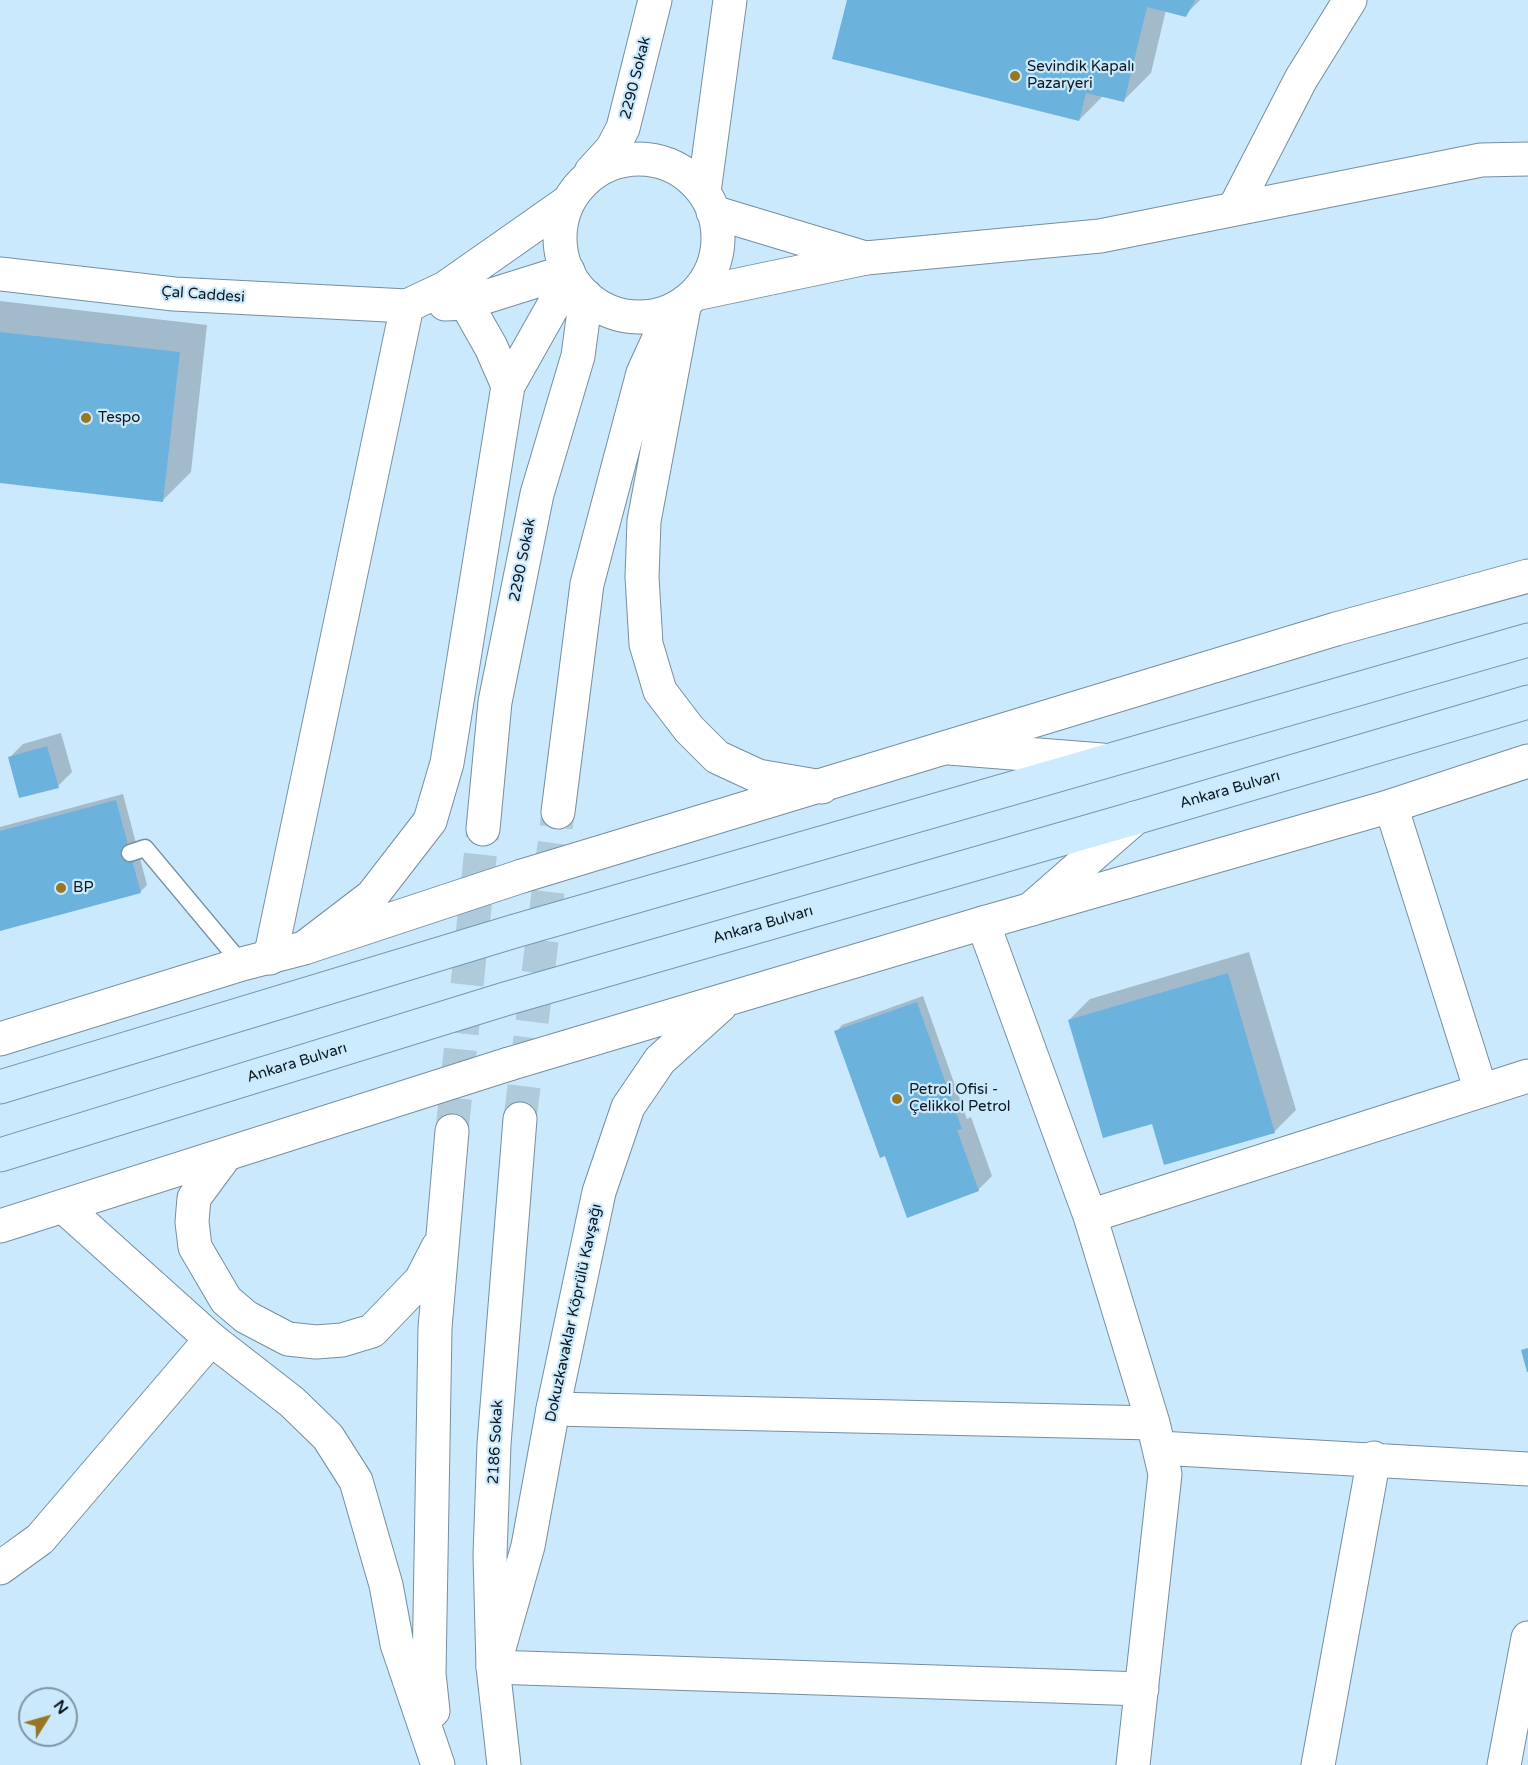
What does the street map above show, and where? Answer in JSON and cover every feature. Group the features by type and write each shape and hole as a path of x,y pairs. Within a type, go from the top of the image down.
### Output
{"main road":[{"path":"0,1087 515,931 1102,760 1528,640"},
{"name":"Ankara Bulvarı","path":"0,1155 505,999 1135,818 1528,702"}],"street":[{"name":"2290 Sokak","path":"483,829 495,702 537,494 578,356 575,281 561,252 561,225 577,190 612,149 623,129 655,0"},
{"path":"558,812 587,584 644,373 659,338 686,301 708,277 716,256 718,234 709,202 730,0"},
{"path":"1234,207 1302,79 1350,0"},
{"path":"256,961 407,306 445,288 607,165 633,159 660,161 685,173 709,202 866,258"},
{"path":"304,948 372,896 430,821 447,763 508,386 575,281 607,310 631,316 656,315 686,301 866,258 1100,236 1234,207 1481,160 1528,159"},
{"name":"Çal Caddesi","path":"0,274 174,294 407,306 466,303 575,281"},
{"path":"686,301 644,521 642,577 646,644 660,691 689,729 717,758 758,776 822,787"},
{"path":"466,303 491,347 508,386"},
{"path":"0,1039 304,948 522,876 822,787 1336,629 1528,576"},
{"path":"950,748 1102,760"},
{"path":"0,1226 508,1065 983,923 1391,806 1528,761"},
{"path":"1391,806 1481,1091"},
{"path":"1031,909 1135,818"},
{"path":"983,923 1090,1216 1156,1435 1165,1474 1133,1765"},
{"name":"Dokuzkavaklar Köprülü Kavşağı","path":"494,1666 528,1546 553,1409 598,1192 628,1107 660,1060 729,999"},
{"path":"1090,1216 1528,1076"},
{"name":"2186 Sokak","path":"504,1765 494,1666 490,1556 494,1444 520,1119"},
{"path":"438,1765 429,1674 435,1328 452,1131"},
{"path":"225,1156 194,1198 192,1222 195,1247 226,1300 246,1317 288,1339 316,1342 342,1340 372,1331 421,1280 444,1234"},
{"path":"64,1207 211,1339 299,1409 328,1437 356,1481 386,1585 397,1644 438,1765"},
{"path":"0,1568 40,1539 211,1339"},
{"path":"553,1409 1156,1435 1374,1458 1528,1469"},
{"path":"1318,1765 1374,1458"},
{"path":"1504,1765 1528,1638"},
{"path":"494,1666 1142,1689"}],"lane":[{"path":"130,853 145,848 256,961"}],"building":[{"name":"Sevindik Kapalı Pazaryeri","path":"847,0 1195,0 1186,17 1147,7 1124,102 1086,93 1079,121 832,59"},
{"name":"Tespo","path":"0,332 180,352 163,502 0,483"},
{"path":"47,746 59,788 19,798 8,757"},
{"path":"116,800 141,893 0,931 0,831"},
{"path":"1228,973 1275,1133 1164,1165 1152,1124 1103,1138 1068,1020"},
{"path":"917,1002 962,1129 957,1130 979,1191 907,1218 885,1156 880,1158 834,1031"},
{"path":"1528,1348 1528,1372 1527,1372 1521,1350"}],"tunnel":[{"path":"520,1119 558,812"},
{"path":"452,1131 483,829"}],"place":[{"name":"Sevindik Kapalı Pazaryeri","path":"1015,76"},
{"name":"Tespo","path":"86,418"},
{"name":"BP","path":"61,888"},
{"name":"Petrol Ofisi - Çelikkol Petrol","path":"897,1099"}]}
